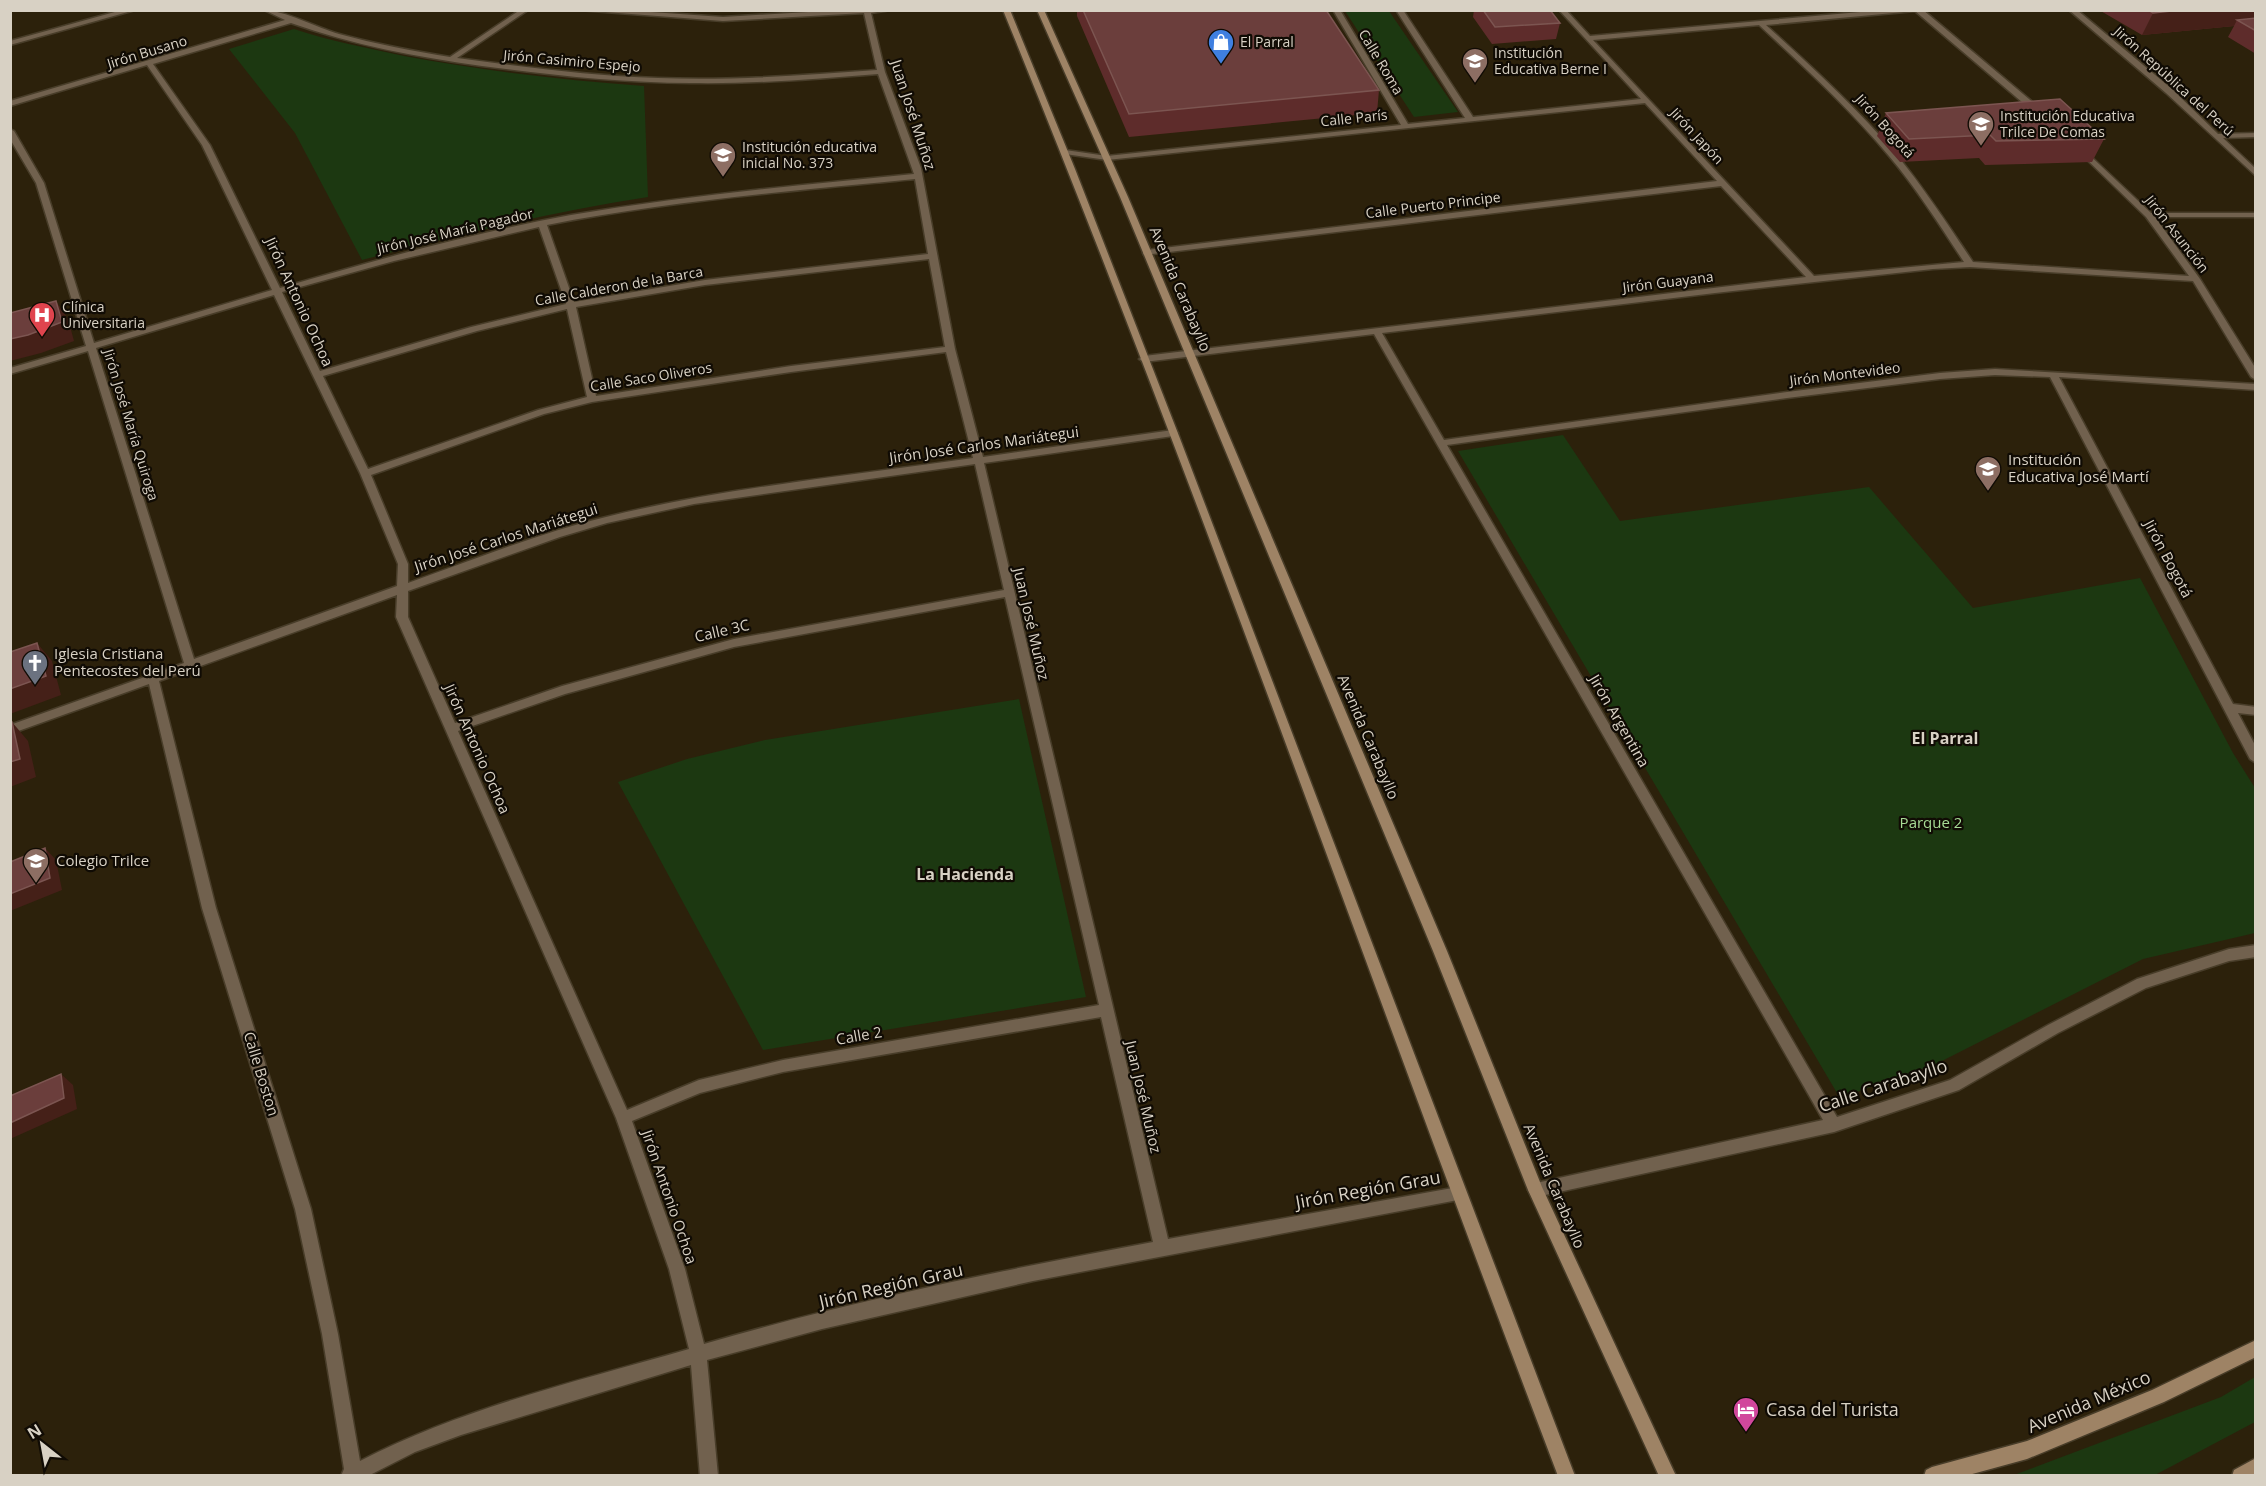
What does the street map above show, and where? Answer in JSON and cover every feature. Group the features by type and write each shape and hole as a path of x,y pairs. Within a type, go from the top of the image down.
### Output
{"main road":[{"path":"1006,10 1065,153 1265,671 1458,1194 1567,1476"},
{"name":"Avenida Carabayllo","path":"1040,10 1107,158 1190,354 1440,951 1536,1190 1668,1476"},
{"name":"Avenida México","path":"1932,1476 2027,1450 2158,1396 2256,1348"},
{"path":"2240,1476 2256,1466"}],"street":[{"path":"10,44 132,10"},
{"name":"Jirón Casimiro Espejo","path":"267,10 289,21 332,35 451,59 628,80 769,79 881,72"},
{"path":"451,59 525,10"},
{"path":"582,10 723,19 888,10"},
{"name":"Calle Roma","path":"1336,10 1406,126"},
{"path":"1399,10 1470,119"},
{"name":"Jirón Japón","path":"1562,10 1812,279"},
{"path":"1588,38 1912,10"},
{"path":"1918,10 2043,115"},
{"name":"Jirón República del Perú","path":"2072,10 2169,92 2256,174"},
{"name":"Juan José Muñoz","path":"867,11 881,72 918,176 950,349 979,461 1162,1247"},
{"name":"Jirón Busano","path":"10,104 289,21"},
{"name":"Jirón Bogotá","path":"1760,23 1831,89 1879,140 1911,177 1970,264"},
{"name":"Jirón Antonio Ochoa","path":"150,64 206,145 364,473 403,564 402,617 623,1118 677,1269 698,1352 709,1476"},
{"name":"Calle París","path":"1065,153 1107,158 1646,101"},
{"name":"Jirón José María Quiroga","path":"10,131 40,183 190,664"},
{"path":"2216,136 2256,135"},
{"name":"Jirón Asunción","path":"2074,142 2149,215 2196,279 2256,377"},
{"name":"Jirón José María Pagador","path":"10,371 384,261 542,224 710,196 918,176"},
{"name":"Calle Puerto Principe","path":"1147,252 1723,183"},
{"path":"2149,215 2256,215"},
{"path":"542,224 571,305 592,399"},
{"name":"Calle Calderon de la Barca","path":"316,375 571,305 662,290 933,256"},
{"name":"Jirón Guayana","path":"1144,359 1933,266 1970,264 2196,279"},
{"name":"Jirón Argentina","path":"1377,332 1834,1125"},
{"name":"Calle Saco Oliveros","path":"364,473 541,412 592,399 792,369 950,349"},
{"name":"Jirón Montevideo","path":"1441,443 1775,396 1940,376 1995,372 2256,387"},
{"name":"Jirón Bogotá","path":"2053,374 2256,759"},
{"name":"Jirón José Carlos Mariátegui","path":"10,730 556,535 638,513 706,500 1173,434"},
{"name":"Calle 3C","path":"450,729 562,690 734,643 1008,593"},
{"name":"Calle Boston","path":"153,678 209,908 303,1209 330,1334 351,1474"},
{"path":"2229,708 2256,711"},
{"name":"Calle Carabayllo","path":"1536,1190 1834,1125 1954,1085 2053,1029 2142,983 2229,955 2256,951"},
{"name":"Calle 2","path":"623,1118 699,1087 783,1066 1107,1010"},
{"name":"Jirón Región Grau","path":"351,1474 421,1442 698,1352 939,1293 1162,1247 1458,1194"}],"green space":[{"path":"1345,11 1389,11 1458,112 1414,117"},
{"path":"294,29 404,56 464,66 644,86 648,197 504,225 362,260 295,133 229,49"},
{"name":"Parque 2","path":"1563,435 1620,521 1869,487 1973,608 2140,578 2233,753 2255,788 2255,933 2143,959 1936,1064 1840,1098 1458,451"},
{"path":"1019,699 1086,997 763,1050 618,782 687,759 765,740"},
{"path":"2255,1377 2255,1422 2155,1475 2014,1475 2221,1397"}],"building":[{"name":"El Parral","path":"1083,10 1326,10 1379,90 1129,114"},
{"path":"1483,10 1550,10 1560,23 1495,27"},
{"path":"2148,10 2181,10 2153,13"},
{"path":"2256,18 2256,31 2237,20"},
{"path":"2060,99 2104,139 1996,141 1990,135 1909,139 1886,113"},
{"path":"56,301 62,322 10,339 10,313"},
{"path":"37,643 46,676 10,689 10,652"},
{"path":"12,722 20,759 10,762 10,723"},
{"path":"45,848 50,878 10,894 10,862"},
{"path":"61,1074 64,1098 10,1123 10,1096"}],"place":[{"name":"El Parral","path":"1221,65"},
{"name":"Institución Educativa Berne I","path":"1475,84"},
{"name":"Institución Educativa Trilce De Comas","path":"1981,147"},
{"name":"Institución educativa inicial No. 373","path":"723,178"},
{"name":"Clínica Universitaria","path":"42,338"},
{"name":"Institución Educativa José Martí","path":"1988,492"},
{"name":"Iglesia Cristiana Pentecostes del Perú","path":"35,686"},
{"name":"Colegio Trilce","path":"36,884"},
{"name":"Casa del Turista","path":"1746,1433"}],"district":[{"name":"El Parral","path":"1945,738"},
{"name":"La Hacienda","path":"965,874"}]}
